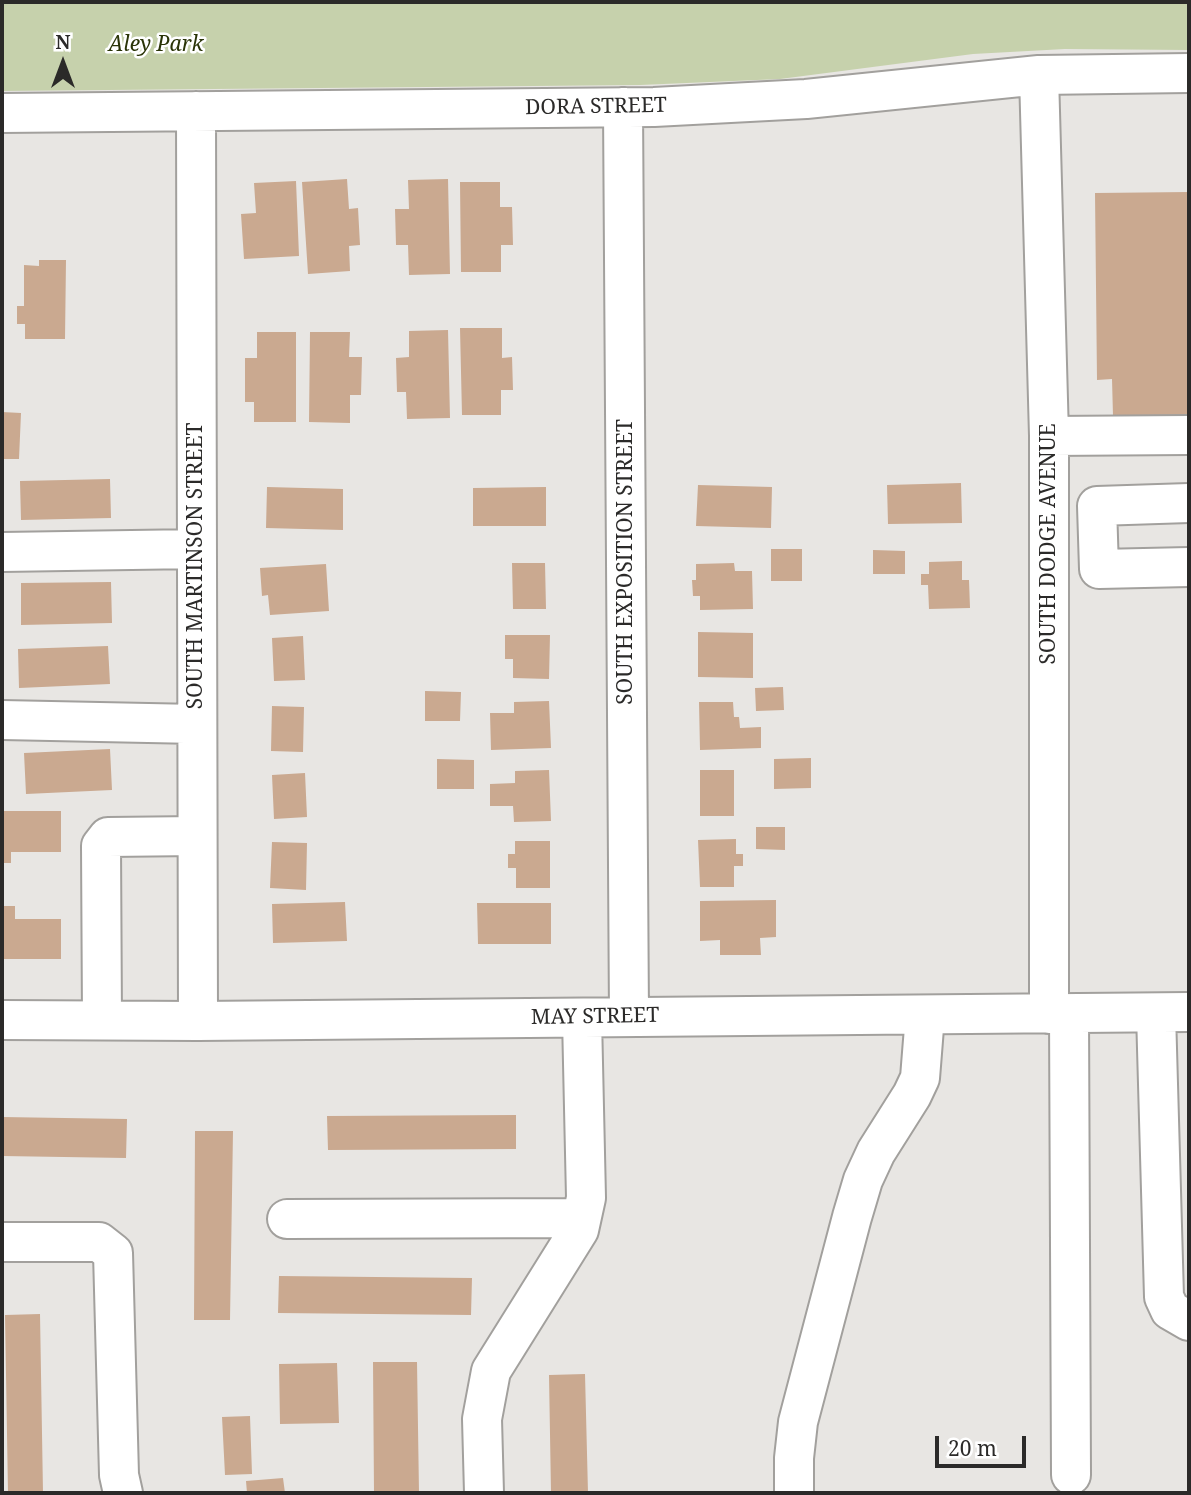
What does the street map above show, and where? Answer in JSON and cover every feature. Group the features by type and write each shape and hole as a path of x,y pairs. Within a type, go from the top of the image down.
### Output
{"street":[{"name":"DORA STREET","path":"2,113 623,107 806,99 1039,75 1189,73"},
{"name":"SOUTH DODGE AVENUE","path":"1039,75 1070,1475"},
{"name":"SOUTH EXPOSITION STREET","path":"623,107 629,1017"},
{"name":"SOUTH MARTINSON STREET","path":"195,111 198,1021"},
{"path":"1049,436 1189,435"},
{"path":"1049,506 1189,503"},
{"path":"1097,506 1099,569 1189,567"},
{"path":"2,552 196,549"},
{"path":"2,720 197,724"},
{"path":"102,1019 101,846 108,837 197,836"},
{"path":"1173,1012 1164,1297 1170,1310 1189,1321"},
{"name":"MAY STREET","path":"2,1020 198,1021 1173,1012"},
{"path":"794,1493 798,1422 852,1217 863,1180 876,1152 912,1095 919,1078 925,1015"},
{"path":"484,1493 482,1419 491,1371 579,1230 586,1198 582,1018"},
{"path":"287,1219 581,1218"},
{"path":"2,1242 99,1242 113,1253 119,1475 123,1493"}],"green space":[{"name":"Aley Park","path":"2,2 1189,2 1189,50 1065,49 973,54 780,79 640,85 2,91"}],"building":[{"path":"347,179 349,209 358,208 360,245 349,246 350,271 308,274 302,182"},
{"path":"448,179 450,274 409,275 408,245 396,245 395,209 409,209 408,180"},
{"path":"296,181 299,256 244,259 241,214 256,213 254,183"},
{"path":"460,182 500,182 500,207 512,207 513,245 501,245 501,272 461,272"},
{"path":"1189,192 1189,426 1162,426 1162,416 1113,416 1112,379 1097,380 1095,193"},
{"path":"39,260 66,260 65,339 25,339 25,324 17,324 17,306 24,306 24,265 39,266"},
{"path":"460,328 502,328 502,358 512,357 513,390 501,390 501,415 462,415"},
{"path":"448,330 450,418 407,419 406,392 397,392 396,358 409,357 409,331"},
{"path":"257,332 296,332 296,422 254,422 254,402 245,402 245,358 257,358"},
{"path":"310,332 350,332 349,357 362,357 361,395 350,395 350,423 309,422"},
{"path":"2,412 21,413 19,459 2,459"},
{"path":"110,479 111,518 21,520 20,481"},
{"path":"961,483 962,523 888,524 887,485"},
{"path":"698,485 772,487 771,528 696,526"},
{"path":"267,487 343,489 343,530 266,528"},
{"path":"546,487 546,526 473,526 473,488"},
{"path":"771,549 802,549 802,581 771,581"},
{"path":"873,550 905,551 905,574 873,574"},
{"path":"962,561 962,580 969,580 970,608 929,609 928,585 921,585 921,574 929,574 929,562"},
{"path":"512,563 545,563 546,609 513,609"},
{"path":"734,563 735,571 752,571 753,609 700,610 700,596 693,596 692,580 696,580 696,564"},
{"path":"326,564 329,611 270,615 268,595 262,596 260,568"},
{"path":"111,582 112,623 21,625 21,583"},
{"path":"698,632 753,633 753,678 698,677"},
{"path":"505,635 550,635 549,679 513,678 513,659 505,659"},
{"path":"303,636 305,680 274,681 272,638"},
{"path":"108,646 110,684 19,688 18,649"},
{"path":"783,687 784,710 756,711 755,688"},
{"path":"425,691 461,692 460,721 425,721"},
{"path":"549,701 551,748 491,750 490,713 514,713 514,702"},
{"path":"699,702 733,702 734,717 739,717 740,728 761,727 761,748 700,750"},
{"path":"272,706 304,707 303,752 271,751"},
{"path":"110,749 112,790 26,794 24,753"},
{"path":"811,758 811,788 774,789 774,759"},
{"path":"437,759 474,760 474,789 437,789"},
{"path":"549,770 551,821 514,822 513,806 490,806 490,784 515,783 515,771"},
{"path":"700,770 734,770 734,816 700,816"},
{"path":"305,773 307,817 274,819 272,775"},
{"path":"2,811 61,811 61,852 11,852 11,863 2,863"},
{"path":"756,827 785,827 785,850 756,849"},
{"path":"736,839 736,854 743,854 743,866 734,866 734,887 700,887 698,840"},
{"path":"515,841 550,841 550,888 516,888 516,868 508,868 508,854 515,854"},
{"path":"272,842 307,843 306,890 270,888"},
{"path":"776,900 776,937 760,938 761,955 720,955 720,940 700,941 700,901"},
{"path":"345,902 347,941 273,943 272,904"},
{"path":"477,903 551,903 551,944 478,944"},
{"path":"2,906 15,906 15,919 61,919 61,959 2,959"},
{"path":"516,1115 516,1149 328,1150 327,1116"},
{"path":"2,1117 127,1119 126,1158 2,1156"},
{"path":"195,1131 233,1131 230,1320 194,1320"},
{"path":"279,1276 472,1278 471,1315 278,1313"},
{"path":"40,1314 43,1493 8,1493 5,1315"},
{"path":"373,1362 417,1362 419,1493 374,1493"},
{"path":"337,1363 339,1423 280,1424 279,1364"},
{"path":"585,1374 588,1493 551,1493 549,1375"},
{"path":"250,1416 252,1474 225,1475 222,1417"},
{"path":"283,1478 285,1493 247,1493 246,1481"}]}
